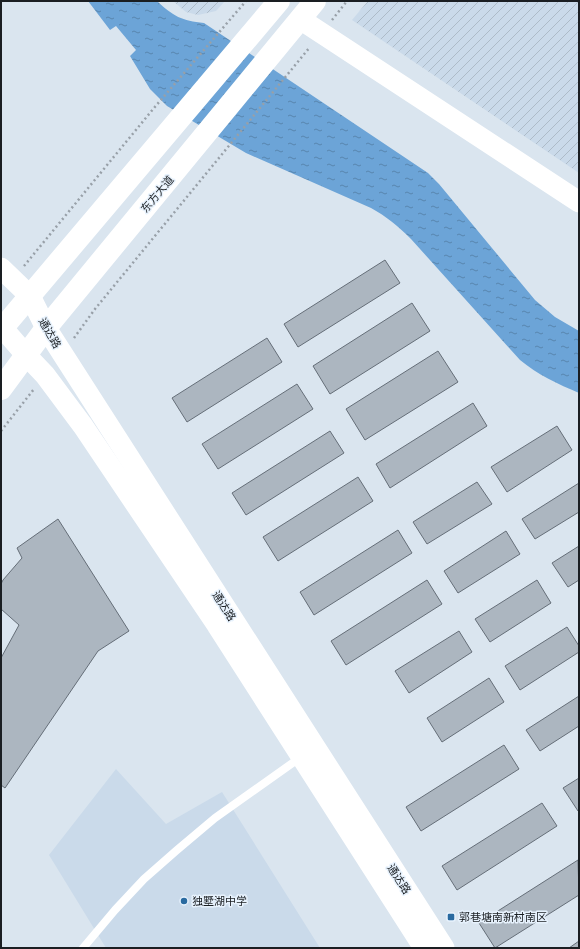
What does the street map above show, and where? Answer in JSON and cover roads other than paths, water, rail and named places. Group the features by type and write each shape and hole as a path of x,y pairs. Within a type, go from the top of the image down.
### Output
{"main road":[{"path":"2,328 279,1"},
{"name":"东方大道","path":"1,389 46,328 315,1"},
{"path":"300,19 579,202"},
{"name":"通达路","path":"11,269 30,296 46,328 444,948"},
{"name":"通达路","path":"2,328 45,375 83,426 217,625 424,948"}],"lane":[{"path":"83,948 144,879 177,850 215,818 301,757"}],"water":[{"path":"88,1 157,1 178,17 204,23 428,173 439,184 535,300 555,317 579,331 579,393 541,375 520,360 411,239 382,215 371,208 246,153 167,106 150,89 130,56 136,50 116,26 110,30"}],"place":[{"name":"独墅湖中学","path":"184,901"},
{"name":"郭巷塘南新村南区","path":"451,917"}]}
